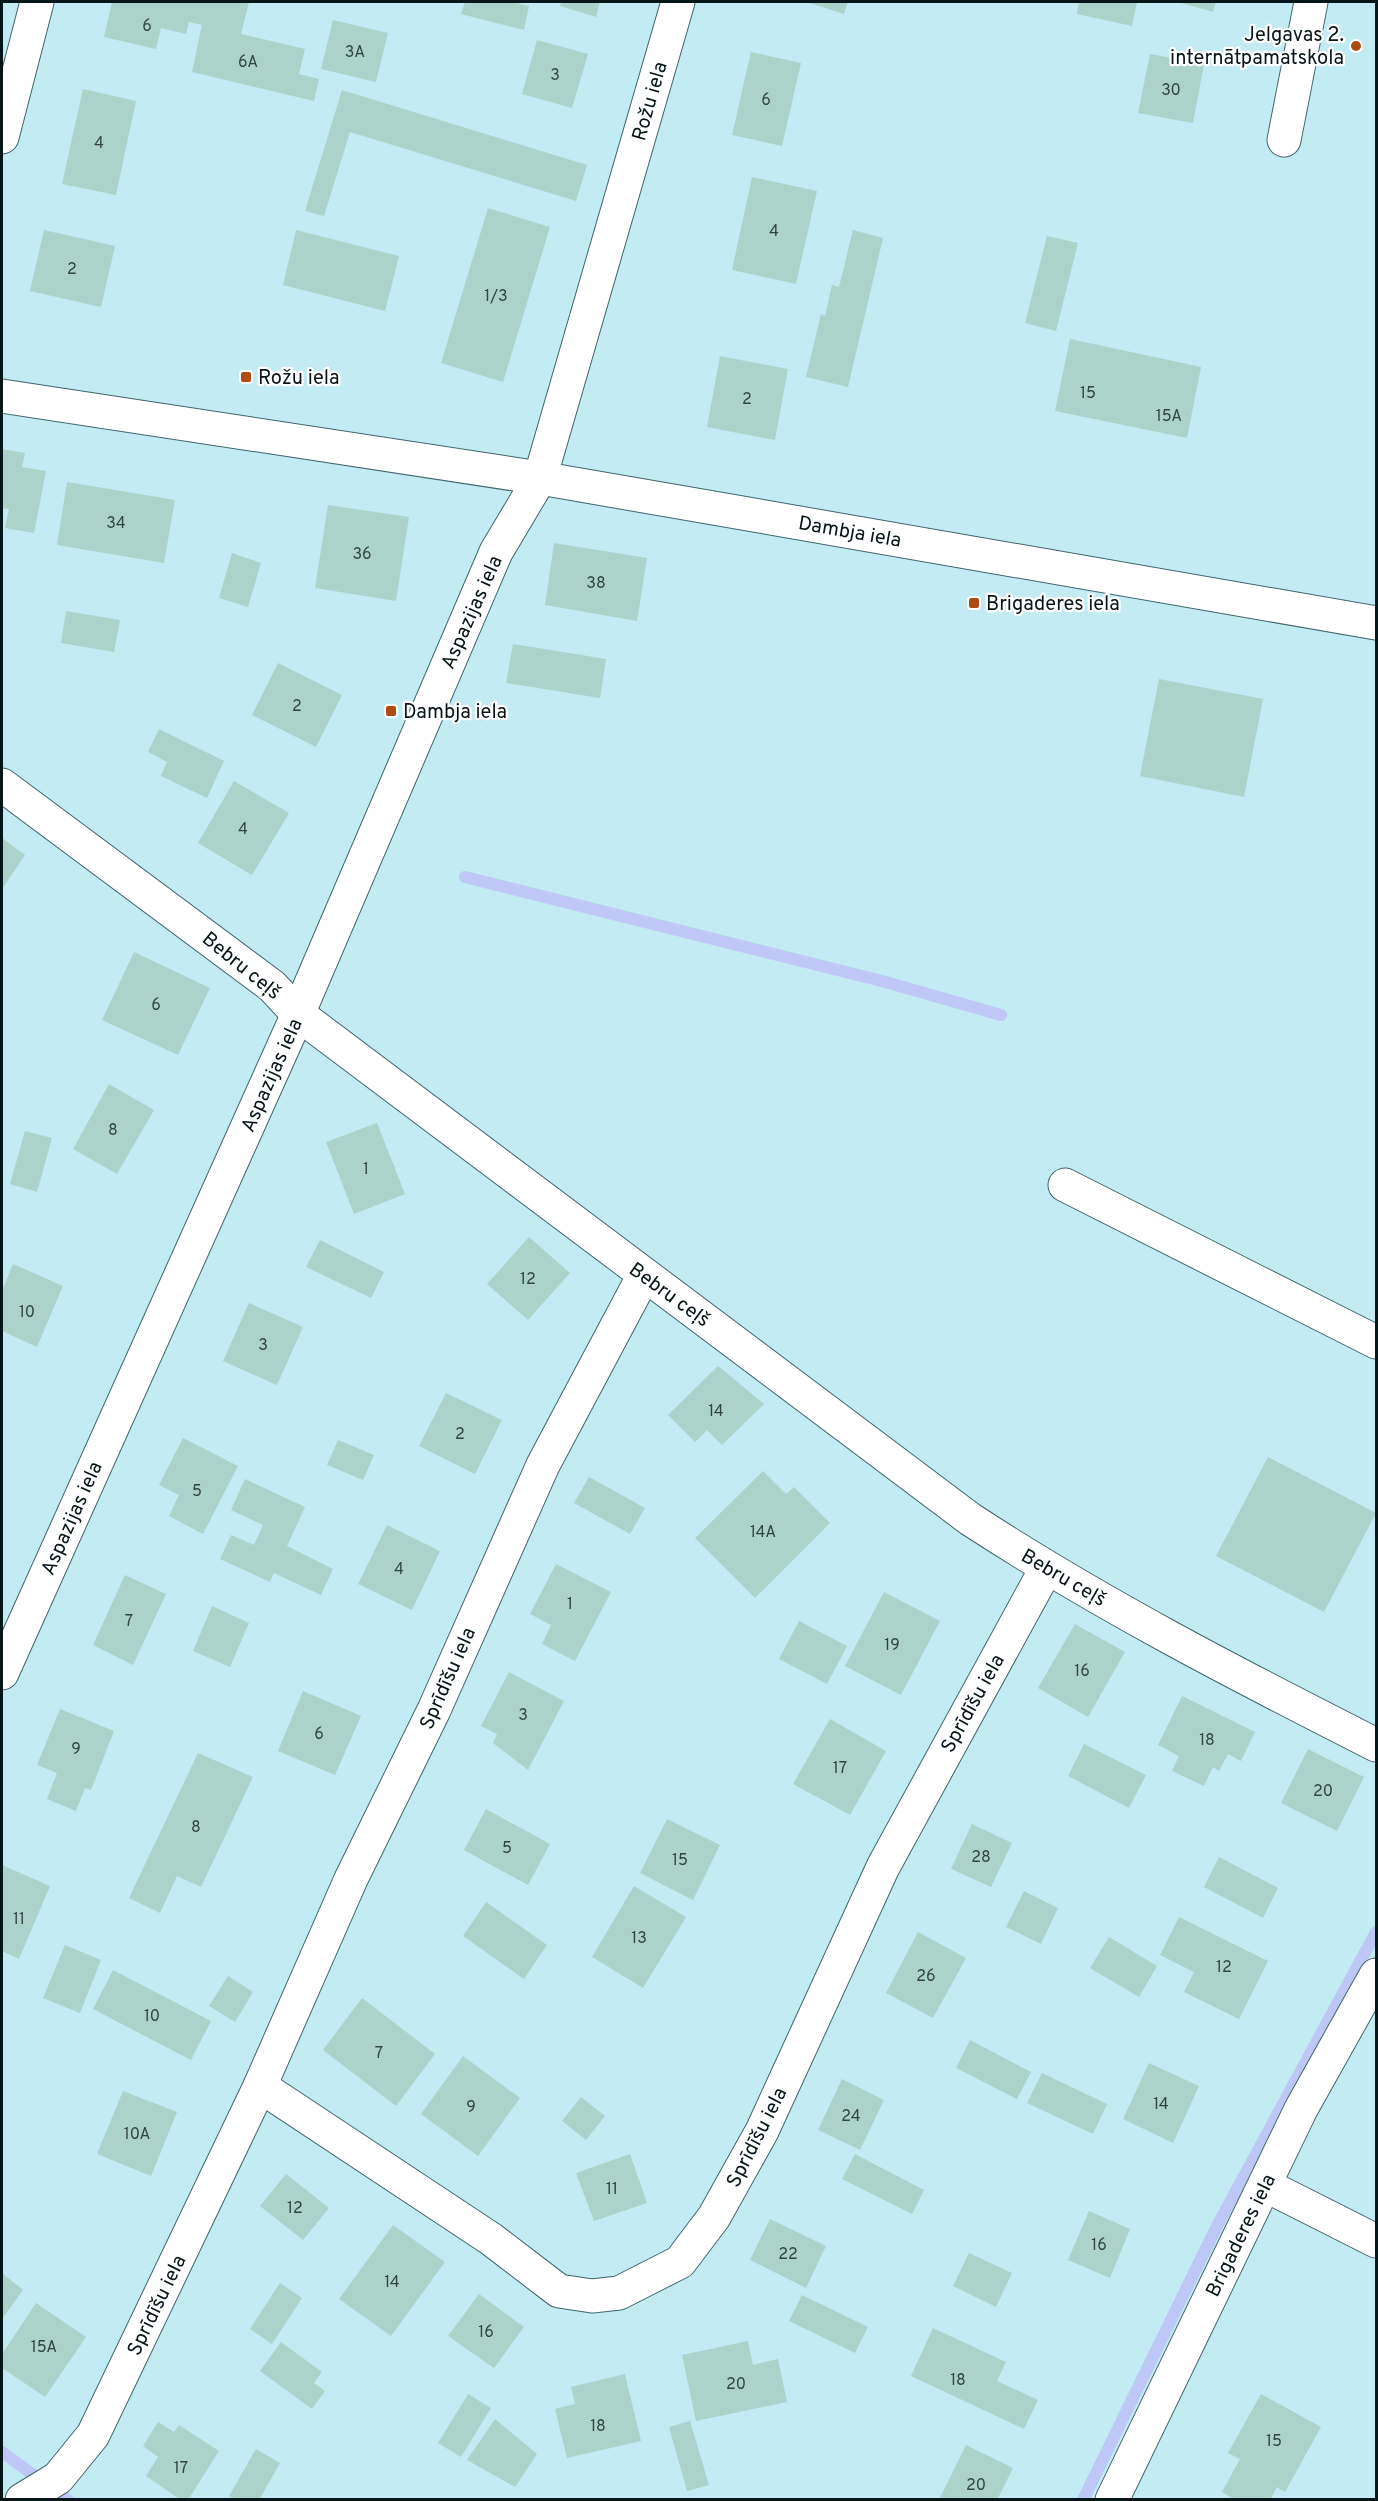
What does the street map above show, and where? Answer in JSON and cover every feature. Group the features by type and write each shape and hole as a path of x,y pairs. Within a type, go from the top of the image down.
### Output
{"street":[{"path":"2,137 37,2"},
{"name":"Rožu iela","path":"540,478 678,2"},
{"path":"1284,140 1311,2"},
{"name":"Dambja iela","path":"2,396 540,478 1377,623"},
{"name":"Aspazijas iela","path":"2,1672 298,1014 496,552 540,478"},
{"name":"Bebru ceļš","path":"2,785 272,986 298,1014 644,1275 772,1368 897,1467 970,1519 1046,1569 1245,1679 1377,1744"},
{"path":"1065,1185 1377,1342"},
{"name":"Sprīdīšu iela","path":"22,2499 58,2478 93,2435 260,2086 351,1879 434,1710 543,1465 644,1275"},
{"name":"Sprīdīšu iela","path":"260,2086 491,2239 559,2291 592,2296 619,2293 680,2262 714,2217 762,2132 883,1867 1046,1569"},
{"name":"Brigaderes iela","path":"1112,2499 1301,2109 1377,1975"},
{"path":"1265,2185 1377,2241"}],"building":[{"path":"112,2 249,2 241,34 305,49 299,74 319,79 314,101 192,72 202,25 189,22 186,34 161,28 156,49 104,37"},
{"path":"465,2 512,2 529,6 524,30 461,14"},
{"path":"561,2 600,2 596,17 560,6"},
{"path":"806,2 848,2 844,14"},
{"path":"1079,2 1137,2 1132,26 1077,14"},
{"path":"1178,2 1216,2 1213,12"},
{"path":"333,20 388,33 376,82 321,69"},
{"path":"537,40 588,54 572,108 522,94"},
{"path":"751,52 801,63 782,146 732,135"},
{"path":"1150,54 1204,64 1193,123 1138,113"},
{"path":"83,89 136,101 116,195 62,184"},
{"path":"342,90 587,165 576,201 350,132 324,216 305,211"},
{"path":"752,177 817,191 796,284 732,270"},
{"path":"488,208 550,227 503,382 441,363"},
{"path":"44,230 115,246 101,307 30,291"},
{"path":"296,230 399,256 385,311 283,285"},
{"path":"853,230 883,238 848,387 806,377 821,314 825,316 832,285 839,287"},
{"path":"1047,236 1078,243 1056,331 1025,323"},
{"path":"1070,339 1201,367 1187,438 1055,411"},
{"path":"720,356 788,369 775,440 707,427"},
{"path":"2,449 25,453 22,467 46,471 34,533 5,528 9,509 2,508"},
{"path":"67,482 175,500 164,563 57,545"},
{"path":"328,505 409,517 396,601 315,588"},
{"path":"554,543 647,558 637,621 545,605"},
{"path":"232,553 261,563 248,607 219,598"},
{"path":"66,611 120,620 114,652 61,643"},
{"path":"513,644 606,659 600,698 506,683"},
{"path":"278,663 342,695 316,747 252,715"},
{"path":"1159,679 1263,699 1244,797 1140,776"},
{"path":"159,729 224,761 207,798 161,776 167,762 148,752"},
{"path":"234,781 289,813 252,875 198,843"},
{"path":"2,838 25,855 2,889"},
{"path":"134,952 210,988 178,1055 102,1020"},
{"path":"109,1084 154,1110 117,1174 73,1149"},
{"path":"377,1123 405,1194 354,1214 326,1142"},
{"path":"25,1131 52,1138 37,1192 10,1184"},
{"path":"529,1237 570,1273 528,1320 487,1284"},
{"path":"320,1240 384,1272 371,1298 306,1267"},
{"path":"13,1264 63,1286 37,1347 2,1331 2,1291"},
{"path":"249,1303 303,1327 277,1385 223,1361"},
{"path":"718,1366 764,1404 722,1445 707,1430 695,1442 668,1415"},
{"path":"446,1393 502,1420 475,1474 419,1446"},
{"path":"183,1438 238,1466 203,1534 169,1516 179,1495 159,1485"},
{"path":"338,1440 374,1455 363,1480 327,1465"},
{"path":"1268,1457 1376,1513 1324,1612 1216,1556"},
{"path":"763,1471 786,1494 794,1487 830,1523 755,1598 695,1538"},
{"path":"589,1477 645,1508 630,1534 574,1503"},
{"path":"245,1479 305,1507 287,1546 333,1569 321,1595 274,1573 270,1582 220,1559 231,1535 254,1545 263,1525 231,1510"},
{"path":"387,1525 440,1551 412,1610 358,1584"},
{"path":"556,1564 611,1592 575,1661 542,1644 551,1625 530,1614"},
{"path":"125,1575 166,1594 133,1665 93,1645"},
{"path":"884,1592 940,1621 901,1695 845,1666"},
{"path":"212,1606 249,1623 230,1667 193,1651"},
{"path":"799,1621 847,1646 827,1684 779,1659"},
{"path":"1075,1624 1125,1652 1088,1717 1038,1688"},
{"path":"509,1672 564,1701 528,1770 493,1743 497,1734 481,1726"},
{"path":"303,1691 361,1716 335,1775 278,1751"},
{"path":"1182,1696 1255,1732 1241,1761 1228,1754 1219,1771 1213,1767 1204,1786 1172,1771 1179,1756 1158,1745"},
{"path":"60,1709 114,1731 91,1790 85,1788 76,1811 47,1799 57,1773 37,1765"},
{"path":"830,1719 886,1751 850,1815 793,1784"},
{"path":"1084,1744 1146,1775 1129,1808 1068,1776"},
{"path":"1308,1749 1364,1777 1337,1831 1281,1803"},
{"path":"198,1753 253,1777 201,1887 177,1876 160,1913 129,1898"},
{"path":"486,1809 550,1844 528,1885 464,1850"},
{"path":"667,1819 720,1845 693,1900 640,1873"},
{"path":"972,1824 1012,1843 991,1887 951,1869"},
{"path":"1219,1857 1278,1888 1263,1918 1204,1887"},
{"path":"2,1865 50,1886 19,1959 2,1951"},
{"path":"634,1886 686,1917 643,1988 592,1957"},
{"path":"1024,1891 1058,1908 1041,1944 1006,1927"},
{"path":"486,1902 547,1945 524,1979 463,1936"},
{"path":"1179,1917 1268,1961 1239,2019 1184,1992 1194,1972 1160,1955"},
{"path":"918,1932 966,1958 933,2018 886,1993"},
{"path":"1109,1937 1157,1966 1139,1997 1090,1968"},
{"path":"65,1945 101,1960 80,2013 43,1998"},
{"path":"113,1970 211,2021 191,2060 93,2009"},
{"path":"228,1976 253,1992 235,2022 209,2006"},
{"path":"362,1998 435,2054 396,2106 323,2050"},
{"path":"970,2040 1031,2072 1017,2099 956,2068"},
{"path":"463,2056 520,2098 478,2156 421,2114"},
{"path":"1149,2063 1199,2086 1173,2143 1123,2119"},
{"path":"1042,2073 1107,2104 1093,2134 1027,2103"},
{"path":"842,2079 884,2100 860,2150 818,2130"},
{"path":"123,2091 177,2112 151,2176 97,2154"},
{"path":"581,2097 605,2116 586,2140 562,2121"},
{"path":"630,2154 647,2203 594,2221 576,2173"},
{"path":"855,2154 924,2190 912,2214 842,2179"},
{"path":"286,2174 329,2208 303,2240 260,2206"},
{"path":"1089,2211 1130,2229 1110,2278 1068,2260"},
{"path":"770,2219 826,2246 806,2288 750,2260"},
{"path":"393,2225 445,2262 391,2336 339,2299"},
{"path":"969,2253 1012,2273 996,2307 953,2286"},
{"path":"2,2273 23,2290 2,2319"},
{"path":"280,2283 302,2298 272,2344 250,2329"},
{"path":"479,2294 524,2327 494,2368 448,2336"},
{"path":"802,2295 868,2327 855,2353 789,2321"},
{"path":"36,2303 86,2337 45,2397 2,2368 2,2354"},
{"path":"933,2328 1006,2362 997,2381 1038,2400 1024,2429 911,2376"},
{"path":"748,2341 753,2365 778,2359 787,2402 696,2421 682,2355"},
{"path":"281,2342 322,2372 314,2383 325,2391 312,2409 260,2371"},
{"path":"625,2374 641,2441 567,2458 555,2409 575,2404 571,2387"},
{"path":"468,2394 491,2408 461,2457 438,2443"},
{"path":"1261,2394 1321,2427 1285,2492 1277,2487 1270,2500 1235,2500 1222,2492 1240,2459 1228,2453"},
{"path":"495,2419 537,2454 515,2487 467,2460"},
{"path":"690,2421 709,2485 687,2491 669,2427"},
{"path":"158,2422 174,2432 179,2425 219,2451 188,2500 181,2500 146,2476 158,2457 143,2446"},
{"path":"966,2445 1013,2468 997,2500 939,2500"},
{"path":"256,2449 280,2463 259,2500 235,2500 229,2496"}],"waterway":[{"path":"465,877 882,981 1001,1015"},
{"path":"1083,2500 1217,2226 1376,1932"},
{"path":"2,2452 68,2500"}],"place":[{"name":"Jelgavas 2. internātpamatskola","path":"1356,46"},
{"name":"Rožu iela","path":"246,377"},
{"name":"Brigaderes iela","path":"974,603"},
{"name":"Dambja iela","path":"391,711"}]}
